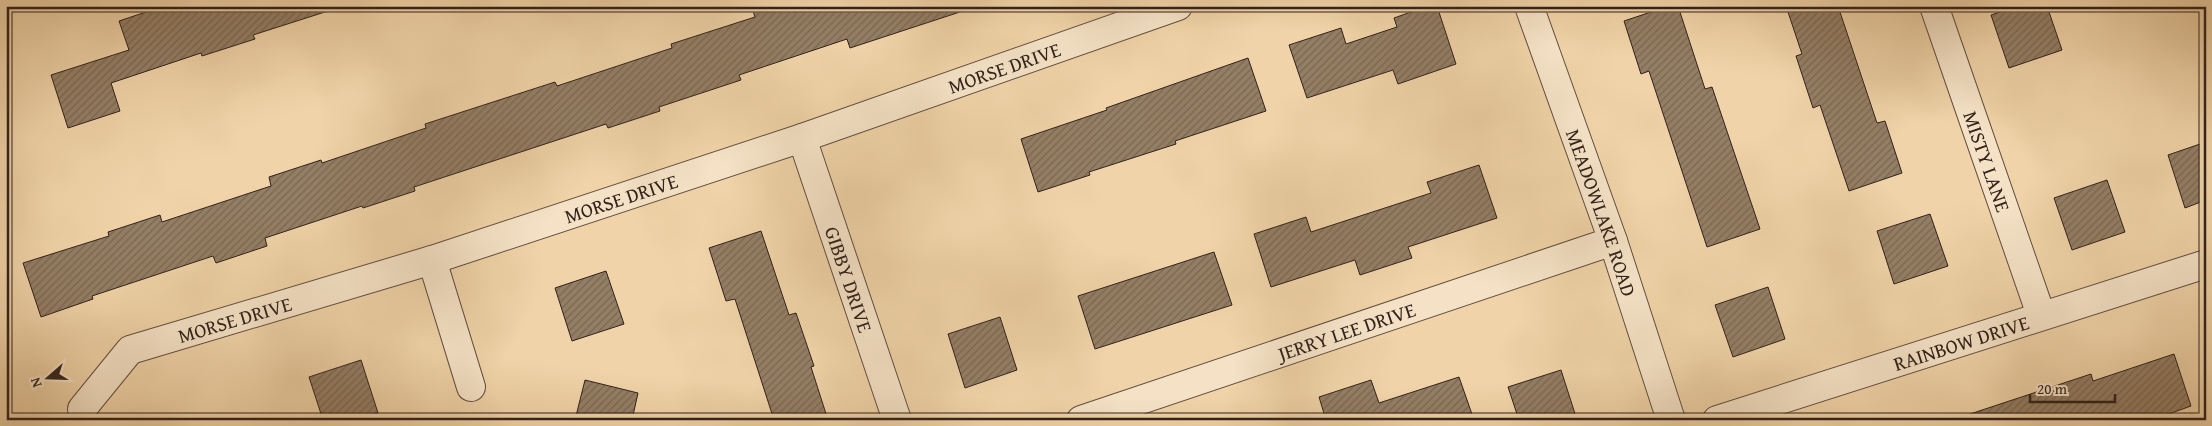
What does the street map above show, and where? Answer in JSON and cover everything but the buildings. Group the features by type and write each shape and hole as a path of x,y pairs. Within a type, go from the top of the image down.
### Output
{"street":[{"name":"MORSE DRIVE","path":"82,409 130,350 432,260 802,138 1178,6"},
{"name":"MEADOWLAKE ROAD","path":"1529,6 1613,241 1671,420"},
{"name":"MISTY LANE","path":"1934,6 2041,316"},
{"name":"GIBBY DRIVE","path":"802,138 897,420"},
{"name":"JERRY LEE DRIVE","path":"1081,420 1613,241"},
{"path":"432,260 471,387"},
{"name":"RAINBOW DRIVE","path":"1716,420 2206,264"}]}
